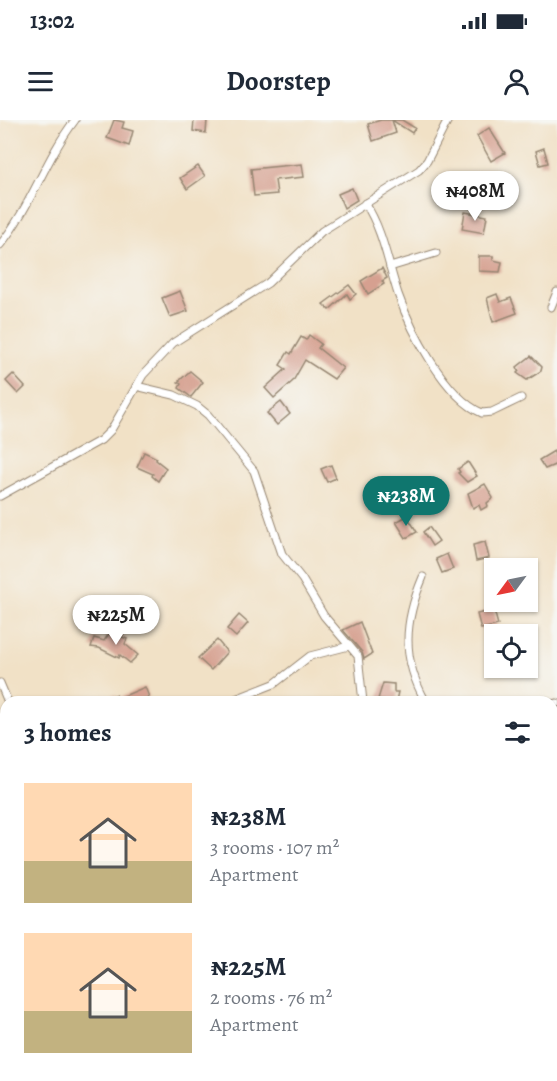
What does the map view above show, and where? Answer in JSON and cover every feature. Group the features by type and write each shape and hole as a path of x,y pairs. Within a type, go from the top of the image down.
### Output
{"street":[{"path":"0,245 18,221 42,170 75,120"},
{"path":"0,496 101,440 111,430 136,386 173,343 268,283 322,231 419,170 427,161 448,120"},
{"path":"365,203 375,220 409,319 438,372 459,399 482,413 521,398"},
{"path":"390,267 436,253"},
{"path":"552,307 557,291"},
{"path":"136,386 174,395 197,406 208,415 239,452 259,484 282,554 358,656 362,696"},
{"path":"423,577 408,615 408,648 414,674 423,696"},
{"path":"243,696 274,684 310,656 349,646"}],"building":[{"path":"114,120 124,122 122,128 133,131 129,146 107,138"},
{"path":"194,120 207,120 206,133 193,131"},
{"path":"381,120 392,120 396,133 373,141 368,124"},
{"path":"392,120 402,120 415,128 412,133"},
{"path":"489,128 505,153 491,161 477,136"},
{"path":"544,148 548,163 540,165 536,151"},
{"path":"302,164 304,177 275,180 277,194 254,196 251,169"},
{"path":"198,166 205,176 187,189 180,178"},
{"path":"352,188 357,200 344,208 338,194"},
{"path":"465,212 487,216 484,233 462,229"},
{"path":"479,256 493,256 493,260 502,262 500,272 479,271"},
{"path":"382,268 387,278 382,281 384,284 368,294 361,281"},
{"path":"349,285 356,294 350,299 347,294 329,310 323,304"},
{"path":"180,291 188,311 170,317 162,298"},
{"path":"497,294 500,302 511,298 517,313 493,322 487,298"},
{"path":"309,335 321,344 318,348 343,368 334,379 305,360 293,381 274,398 265,388 286,369 280,365 288,352 291,354 301,337 306,340"},
{"path":"531,356 542,367 541,371 527,380 517,373 519,371 517,367"},
{"path":"190,371 203,382 191,397 179,388 181,384 178,382"},
{"path":"13,374 25,387 18,394 6,381"},
{"path":"281,402 290,414 277,425 267,413"},
{"path":"554,451 557,464 545,469 539,460"},
{"path":"144,452 157,458 156,460 166,468 158,481 152,476 153,474 137,467"},
{"path":"468,462 477,476 467,482 458,473 460,472 458,469"},
{"path":"331,465 336,478 327,482 321,469"},
{"path":"485,484 493,498 487,503 488,506 481,510 479,505 473,508 468,493"},
{"path":"407,516 417,532 406,538 396,522"},
{"path":"429,527 439,541 432,546 423,532"},
{"path":"485,542 489,558 476,561 473,545"},
{"path":"447,554 453,569 442,573 436,559"},
{"path":"495,612 498,624 484,624 484,628 481,629 477,614"},
{"path":"239,615 248,623 236,637 227,629"},
{"path":"360,622 372,654 364,659 362,652 343,630"},
{"path":"114,627 124,632 122,637 127,639 125,644 138,655 130,663 120,655 119,658 99,648 91,647 94,638 104,641"},
{"path":"217,640 227,652 211,670 198,658"},
{"path":"383,683 394,684 394,692 398,692 397,696 379,696"},
{"path":"145,687 149,696 124,696"}]}
